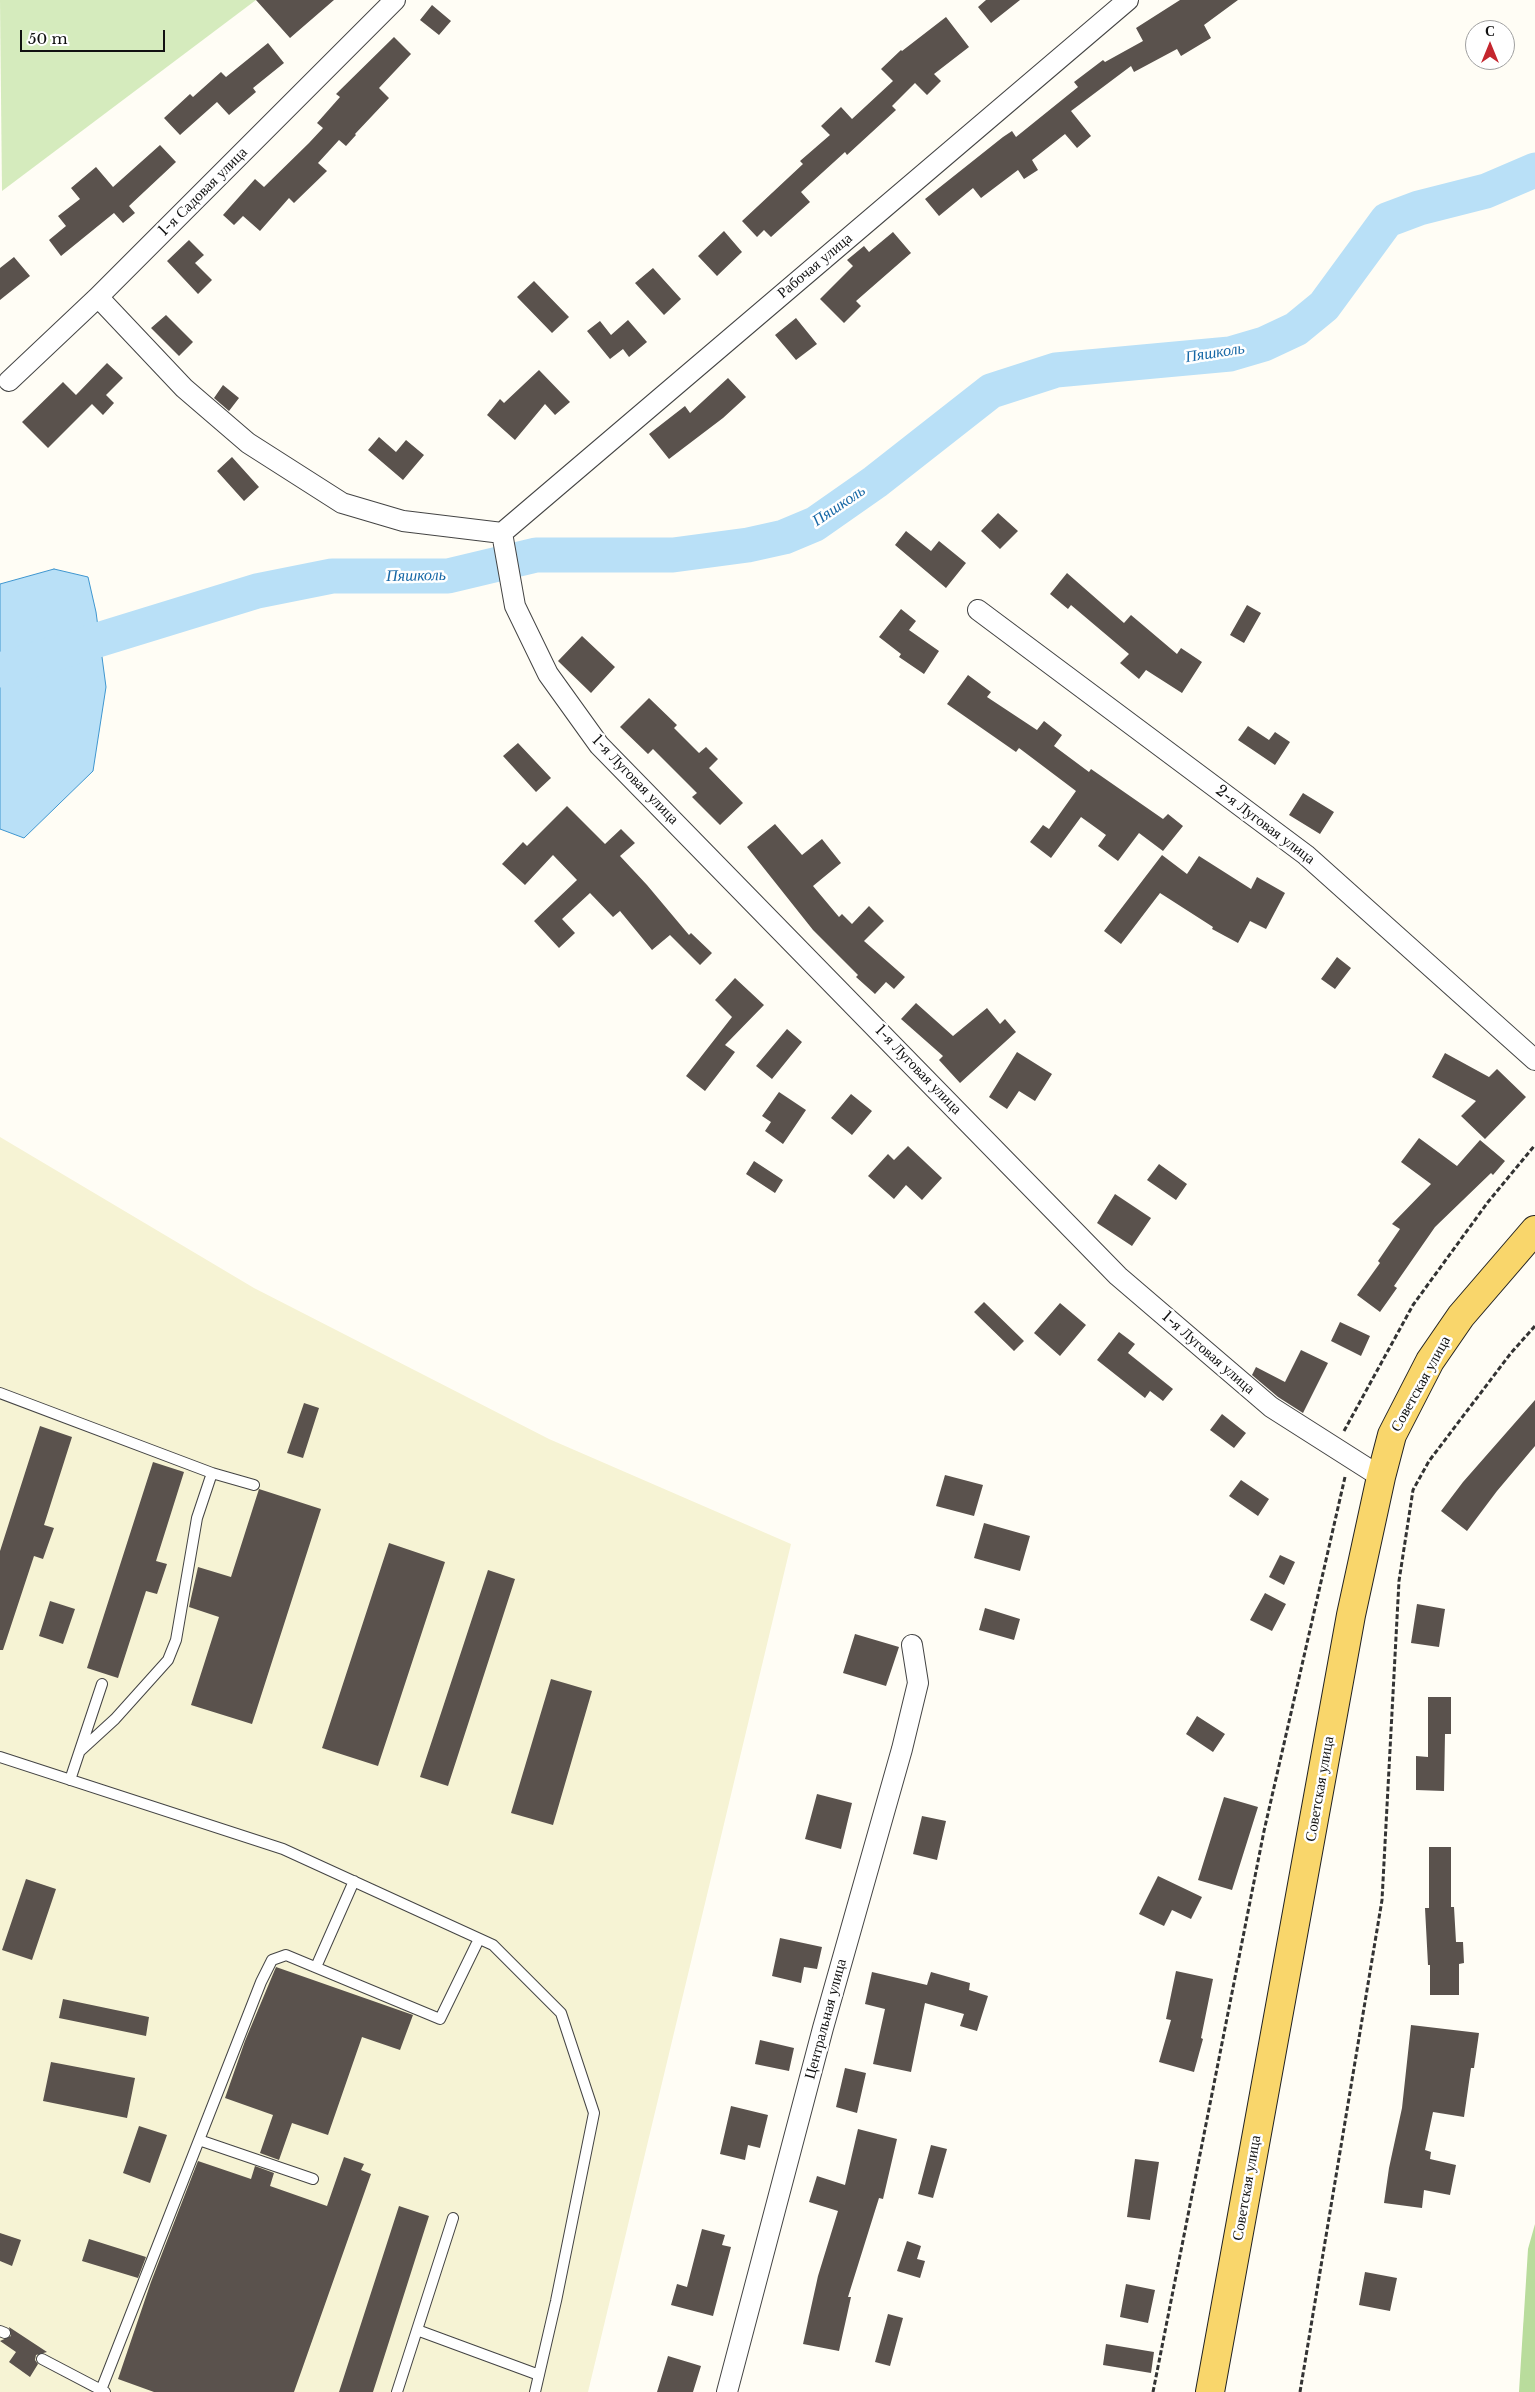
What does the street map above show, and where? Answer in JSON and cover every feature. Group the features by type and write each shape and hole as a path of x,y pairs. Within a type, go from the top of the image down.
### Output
{"main road":[{"name":"Советская улица","path":"1210,2392 1351,1615 1381,1477 1392,1436 1430,1361 1461,1316 1535,1230"}],"street":[{"name":"1-я Садовая улица","path":"9,381 98,296 395,0"},
{"name":"Рабочая улица","path":"502,533 1128,0"},
{"path":"98,296 184,388 248,443 342,503 403,521 502,533"},
{"name":"1-я Луговая улица","path":"502,533 515,606 548,674 599,745 1118,1276 1271,1407 1381,1477"},
{"name":"2-я Луговая улица","path":"978,610 1306,855 1535,1060"},
{"name":"Центральная улица","path":"727,2392 823,2028 902,1748 918,1683 912,1645"}],"lane":[{"path":"0,1394 212,1473 254,1485"},
{"path":"80,1751 115,1718 168,1660 176,1640 197,1518 212,1473"},
{"path":"70,1780 102,1684"},
{"path":"0,1757 283,1849 493,1945 560,2012 594,2113 556,2301 535,2392"},
{"path":"316,1967 354,1882"},
{"path":"42,2359 104,2391 199,2140 261,1982 272,1960 286,1955 440,2019 479,1939"},
{"path":"199,2140 312,2179"},
{"path":"397,2392 453,2218"},
{"path":"417,2330 539,2375"}],"path":[{"path":"1153,2392 1264,1831 1342,1452 1413,1305 1488,1202 1535,1145"},
{"path":"1300,2392 1382,1900 1399,1581 1413,1490 1429,1461 1511,1354 1535,1326"}],"shaded area":[{"path":"0,1137 254,1288 549,1439 791,1544 588,2392 0,2392"}],"green space":[{"path":"0,0 256,0 2,191"},
{"path":"1535,2224 1535,2392 1519,2392 1528,2249"}],"water":[{"path":"54,569 88,577 96,612 106,687 93,771 24,838 0,829 0,584"}],"building":[{"path":"256,0 334,0 290,38"},
{"path":"986,0 1020,0 991,23 978,7"},
{"path":"1180,0 1238,0 1204,25 1211,38 1181,56 1177,49 1134,72 1131,66 1071,111 1091,136 1077,148 1065,134 1032,160 1038,170 1024,179 1018,170 981,198 973,188 939,216 925,199 1003,137 1012,131 1016,137 1078,87 1074,82 1103,60 1105,62 1143,41 1136,28"},
{"path":"432,5 451,21 439,35 420,20"},
{"path":"946,17 969,47 934,74 941,81 927,95 915,83 892,106 896,110 847,155 845,152 801,192 810,202 771,237 764,230 757,237 742,221 803,164 800,161 830,135 821,126 841,107 852,119 893,81 881,69 901,50"},
{"path":"394,37 411,54 379,88 389,98 346,146 339,140 318,163 327,171 294,203 289,198 260,231 243,216 234,225 223,215 255,179 264,187 309,143 323,128 317,123 340,97 336,94"},
{"path":"268,43 284,63 253,88 256,92 229,115 217,102 180,135 164,118 190,94 193,97 221,72 226,77"},
{"path":"160,145 176,162 129,206 135,213 123,223 114,213 61,256 49,240 66,226 58,216 80,199 71,188 96,167 113,187"},
{"path":"724,231 742,252 717,276 698,256"},
{"path":"893,232 911,253 856,301 861,306 844,323 820,299 853,266 847,260 864,246 869,252"},
{"path":"189,240 204,255 195,263 212,280 198,294 167,261"},
{"path":"14,257 30,276 0,300 0,268"},
{"path":"653,268 681,299 664,315 635,283"},
{"path":"534,281 569,317 552,333 517,297"},
{"path":"166,315 193,342 179,356 151,328"},
{"path":"796,318 817,344 796,360 775,335"},
{"path":"628,320 647,342 629,357 623,349 610,359 587,331 600,321 611,335"},
{"path":"107,363 123,378 106,395 114,403 103,415 92,404 48,448 22,422 63,382 76,395"},
{"path":"539,370 570,402 555,415 545,404 515,440 487,415 500,399 504,403"},
{"path":"728,378 746,397 723,418 669,459 649,434 685,406 690,413"},
{"path":"223,385 239,398 229,411 214,398"},
{"path":"379,437 396,452 406,440 424,455 403,480 368,450"},
{"path":"232,457 259,487 244,501 217,471"},
{"path":"998,513 1018,531 1000,549 981,531"},
{"path":"906,531 931,551 939,541 966,563 946,588 895,545"},
{"path":"1067,573 1124,623 1131,615 1177,654 1181,648 1202,662 1182,693 1146,670 1139,679 1120,663 1129,654 1071,605 1068,609 1050,594"},
{"path":"1247,605 1261,613 1244,643 1230,635"},
{"path":"901,609 916,621 909,630 939,651 924,674 899,657 901,654 879,637"},
{"path":"582,636 615,667 591,693 558,661"},
{"path":"968,675 991,692 987,697 1037,730 1044,721 1062,735 1054,746 1089,772 1091,769 1163,819 1168,814 1183,826 1163,851 1139,833 1118,861 1098,846 1106,835 1081,817 1051,858 1030,842 1043,825 1049,829 1076,791 1019,748 1016,752 947,704"},
{"path":"649,698 677,725 674,728 699,753 706,747 718,759 709,768 743,803 720,825 692,797 697,793 653,749 648,754 620,727"},
{"path":"1248,726 1269,740 1275,732 1290,742 1275,765 1238,740"},
{"path":"518,743 551,778 536,792 503,756"},
{"path":"1303,793 1334,812 1320,834 1289,815"},
{"path":"567,806 605,844 621,829 635,843 620,856 689,935 691,933 712,953 700,965 670,935 652,950 620,911 613,917 590,893 562,919 575,933 559,948 534,921 577,880 553,855 525,885 502,864 523,842 527,846"},
{"path":"775,824 802,855 822,839 841,863 813,886 839,917 842,914 852,924 869,906 884,921 864,941 905,977 894,989 886,982 875,994 856,977 858,975 813,930 747,847"},
{"path":"1162,855 1187,874 1199,856 1251,889 1257,877 1285,893 1266,929 1250,921 1238,943 1212,929 1213,927 1160,893 1121,944 1104,931"},
{"path":"1337,957 1351,968 1335,989 1321,979"},
{"path":"735,978 764,1005 725,1045 735,1052 705,1091 686,1076 732,1017 715,1000"},
{"path":"916,1003 953,1036 987,1008 1000,1024 1005,1019 1016,1032 960,1083 939,1060 943,1056 901,1019"},
{"path":"787,1029 802,1042 772,1079 756,1066"},
{"path":"1017,1052 1052,1074 1035,1101 1019,1091 1007,1109 989,1097"},
{"path":"1445,1053 1489,1077 1497,1069 1526,1097 1485,1139 1461,1116 1476,1101 1432,1077"},
{"path":"779,1092 806,1110 783,1144 765,1131 771,1122 762,1116"},
{"path":"851,1094 872,1111 852,1135 831,1118"},
{"path":"1419,1138 1457,1166 1480,1140 1505,1161 1493,1175 1491,1173 1435,1227 1394,1286 1397,1288 1380,1312 1357,1295 1380,1263 1378,1261 1400,1229 1392,1224 1431,1184 1401,1162"},
{"path":"908,1146 942,1178 922,1200 906,1185 894,1199 868,1176 888,1154 894,1160"},
{"path":"754,1161 783,1180 775,1193 746,1174"},
{"path":"1159,1164 1187,1184 1176,1200 1147,1180"},
{"path":"1115,1194 1151,1218 1132,1246 1097,1223"},
{"path":"984,1302 1024,1341 1014,1351 974,1312"},
{"path":"1060,1303 1086,1325 1060,1356 1034,1333"},
{"path":"1340,1322 1370,1336 1361,1356 1331,1341"},
{"path":"1119,1332 1135,1344 1128,1353 1173,1389 1163,1401 1150,1391 1145,1398 1097,1360"},
{"path":"1301,1350 1328,1363 1303,1413 1278,1397 1252,1375 1256,1367 1285,1382"},
{"path":"1535,1400 1535,1446 1497,1491 1467,1531 1441,1511 1463,1482"},
{"path":"304,1403 319,1408 303,1458 287,1453"},
{"path":"1222,1414 1246,1433 1234,1448 1210,1430"},
{"path":"40,1426 72,1437 44,1525 54,1528 43,1559 34,1556 3,1650 0,1650 0,1551"},
{"path":"153,1462 184,1472 156,1561 167,1564 157,1594 146,1591 118,1678 87,1668"},
{"path":"945,1475 983,1485 974,1516 936,1506"},
{"path":"1241,1480 1269,1499 1258,1516 1229,1496"},
{"path":"259,1489 321,1509 252,1724 191,1705 219,1617 189,1607 198,1567 231,1577"},
{"path":"984,1523 1030,1536 1020,1571 974,1558"},
{"path":"389,1543 445,1562 378,1766 322,1748"},
{"path":"1280,1555 1295,1562 1284,1585 1269,1577"},
{"path":"488,1570 515,1579 448,1786 420,1777"},
{"path":"1265,1593 1286,1604 1272,1631 1250,1620"},
{"path":"50,1601 75,1609 63,1644 39,1636"},
{"path":"1417,1604 1445,1609 1439,1647 1411,1643"},
{"path":"985,1608 1020,1619 1014,1640 979,1630"},
{"path":"855,1634 899,1647 886,1686 843,1673"},
{"path":"551,1679 592,1691 553,1825 511,1813"},
{"path":"1428,1697 1451,1697 1451,1734 1445,1734 1444,1791 1416,1790 1416,1756 1428,1757"},
{"path":"1197,1716 1225,1734 1213,1752 1186,1734"},
{"path":"817,1794 852,1803 841,1849 805,1839"},
{"path":"1224,1797 1258,1807 1232,1890 1198,1880"},
{"path":"922,1816 946,1821 937,1860 913,1854"},
{"path":"1429,1847 1451,1847 1451,1907 1454,1907 1456,1942 1463,1942 1464,1963 1459,1964 1459,1995 1430,1995 1430,1965 1428,1965 1425,1908 1429,1908"},
{"path":"1158,1876 1202,1897 1191,1919 1172,1910 1164,1926 1139,1914"},
{"path":"26,1879 56,1889 32,1960 2,1950"},
{"path":"780,1938 822,1947 817,1969 804,1967 801,1983 772,1976"},
{"path":"276,1967 413,2015 400,2050 362,2037 328,2135 292,2123 279,2160 260,2153 273,2115 225,2098 245,2041"},
{"path":"1176,1971 1213,1979 1201,2038 1203,2039 1194,2072 1159,2062 1171,2020 1166,2019"},
{"path":"872,1972 927,1985 931,1972 970,1983 969,1990 988,1996 977,2031 960,2026 964,2014 925,2003 911,2072 873,2064 885,2009 865,2004"},
{"path":"63,1999 149,2017 146,2036 59,2018"},
{"path":"1411,2025 1479,2033 1474,2068 1471,2068 1464,2117 1433,2112 1425,2150 1431,2152 1430,2159 1456,2165 1450,2195 1424,2190 1422,2208 1384,2203 1389,2168 1402,2108"},
{"path":"760,2040 794,2048 789,2071 755,2064"},
{"path":"51,2062 135,2078 127,2118 43,2101"},
{"path":"845,2068 866,2073 857,2113 836,2107"},
{"path":"731,2106 768,2115 760,2148 748,2145 745,2160 720,2154"},
{"path":"139,2126 167,2135 150,2183 123,2173"},
{"path":"858,2129 897,2139 883,2199 879,2198 848,2297 851,2297 839,2351 803,2344 818,2276 838,2211 809,2202 817,2176 845,2185"},
{"path":"931,2145 947,2149 933,2198 918,2194"},
{"path":"344,2157 364,2164 361,2170 371,2174 294,2392 154,2392 118,2379 151,2282 198,2161 251,2179 255,2166 274,2173 270,2186 327,2206"},
{"path":"1135,2159 1159,2162 1150,2220 1127,2217"},
{"path":"399,2206 429,2216 373,2392 339,2392"},
{"path":"702,2229 725,2235 722,2245 731,2247 713,2316 671,2305 677,2284 687,2287"},
{"path":"0,2233 21,2240 12,2266 0,2261"},
{"path":"89,2239 146,2257 138,2278 82,2261"},
{"path":"907,2241 921,2246 917,2259 925,2261 920,2278 897,2271"},
{"path":"1365,2272 1397,2278 1390,2311 1359,2305"},
{"path":"1126,2284 1155,2290 1148,2323 1120,2317"},
{"path":"888,2314 903,2318 890,2366 875,2362"},
{"path":"9,2327 47,2352 36,2355 35,2360 38,2364 30,2377 9,2362 16,2352 0,2341 11,2336"},
{"path":"1106,2344 1154,2352 1151,2373 1103,2365"},
{"path":"668,2356 701,2366 693,2392 657,2392"}],"waterway":[{"name":"Пяшколь","path":"0,670 257,591 332,576 448,576 536,555 673,555 748,545 784,537 815,524 875,482 991,391 1056,370 1230,354 1264,344 1296,329 1324,306 1387,220 1419,208 1486,191 1535,170"}]}
